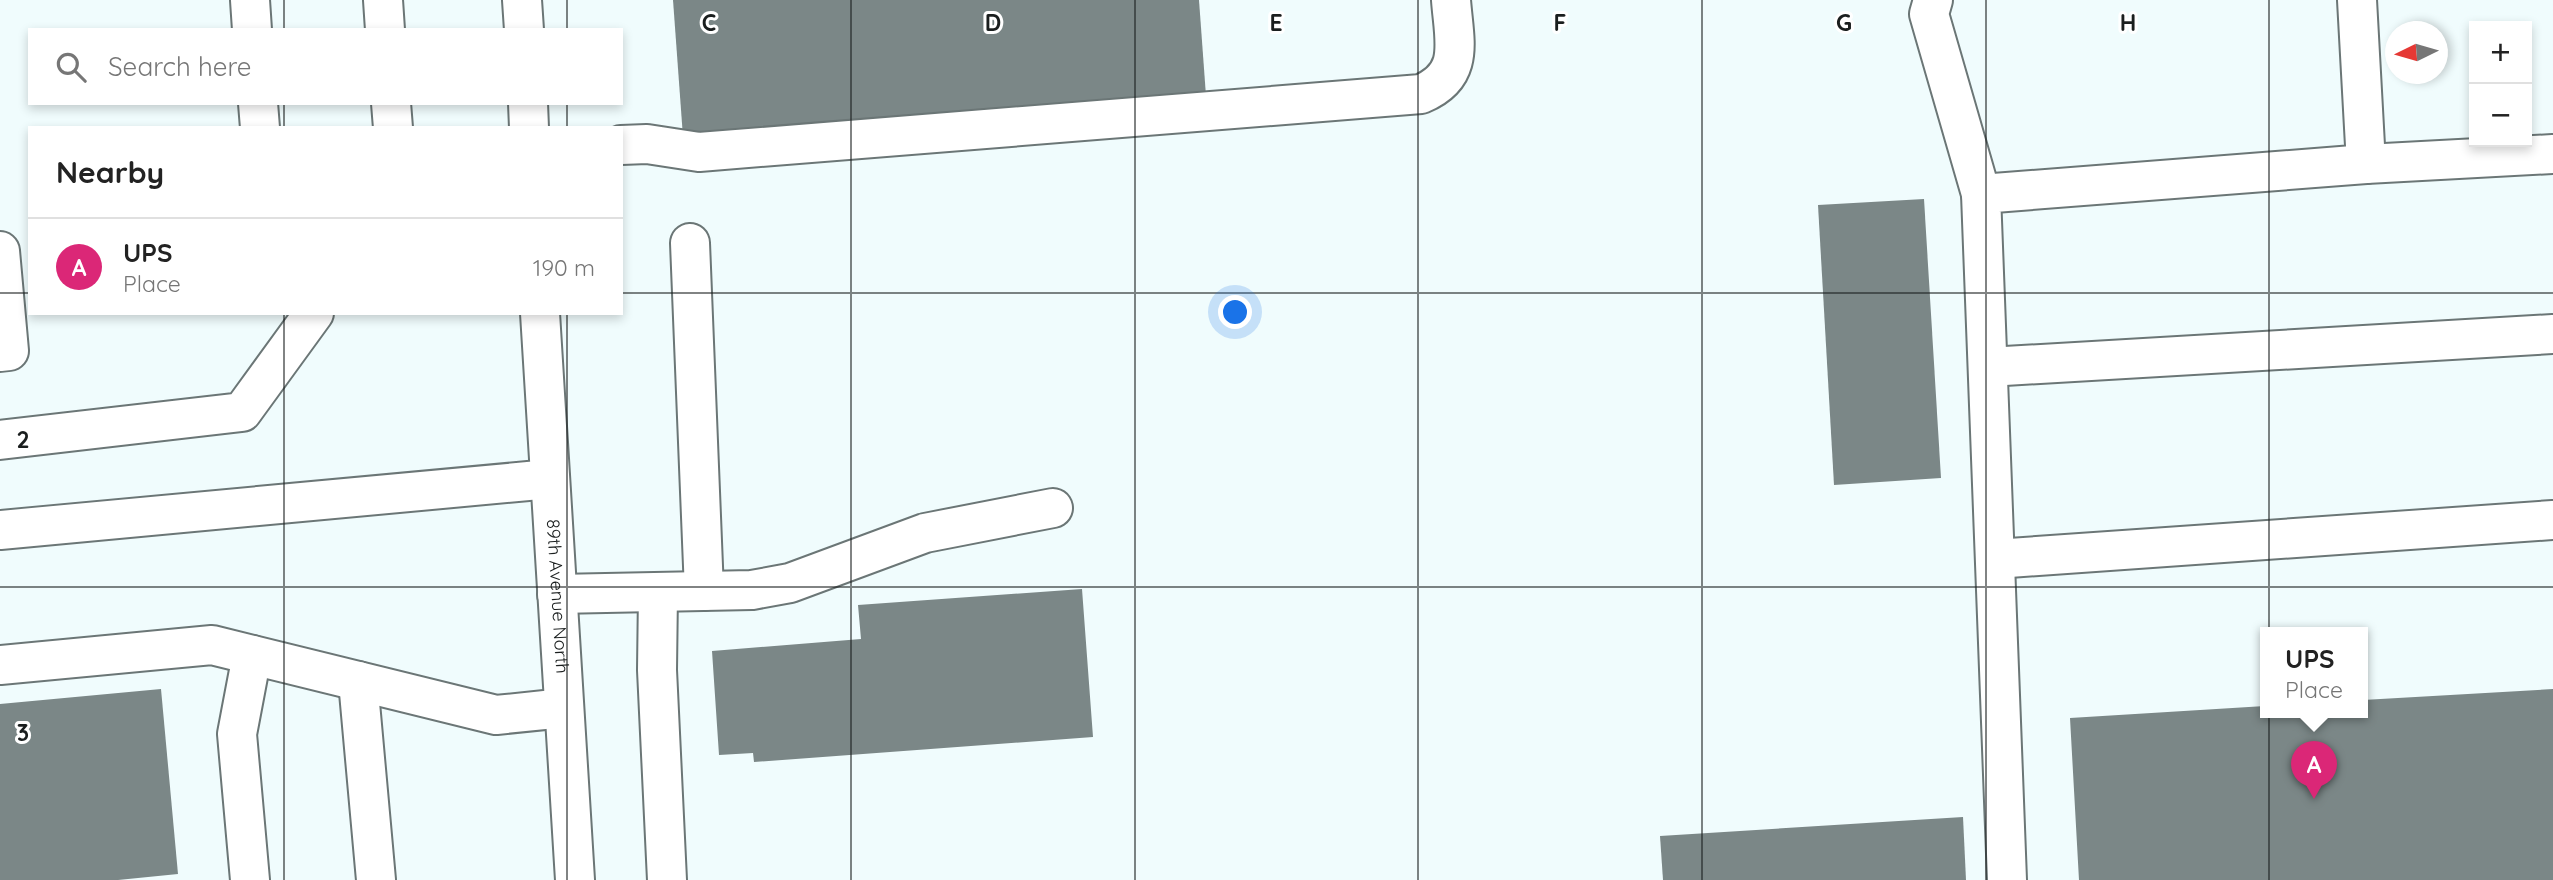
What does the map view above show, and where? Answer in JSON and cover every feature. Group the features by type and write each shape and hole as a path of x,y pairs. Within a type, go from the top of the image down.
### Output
{"street":[{"path":"250,0 252,28"},
{"path":"383,0 386,28"},
{"path":"522,0 524,28"},
{"path":"623,145 647,144 699,152 1421,94 1439,86 1455,62 1451,0"},
{"path":"1933,0 1929,14 1981,194 2007,880"},
{"path":"2357,0 2366,164"},
{"path":"258,105 260,126"},
{"path":"391,105 393,126"},
{"path":"528,105 529,126"},
{"path":"1981,194 2366,164 2553,154"},
{"path":"690,243 704,591"},
{"path":"0,251 9,351 0,352"},
{"path":"0,440 242,412 312,315"},
{"name":"89th Avenue North","path":"540,315 575,880"},
{"path":"1988,367 2553,334"},
{"path":"0,530 550,478"},
{"path":"557,594 752,590 790,583 925,533 1053,508"},
{"path":"1995,559 2553,520"},
{"path":"658,592 657,670 667,880"},
{"path":"0,666 212,645 496,715 564,708"},
{"path":"250,880 237,734 252,655"},
{"path":"358,681 376,880"}],"building":[{"path":"673,0 1199,0 1206,96 683,137"},
{"path":"1924,199 1941,478 1834,485 1818,205"},
{"path":"1082,589 1093,737 754,762 753,753 719,755 712,651 861,639 858,605"},
{"path":"161,689 178,874 118,880 0,880 0,704"},
{"path":"2553,689 2553,880 2079,880 2070,718 2260,706 2260,718 2368,718 2368,700"},
{"path":"1963,817 1966,880 1663,880 1660,836"}],"place":[{"name":"UPS","path":"2314,799"}]}
